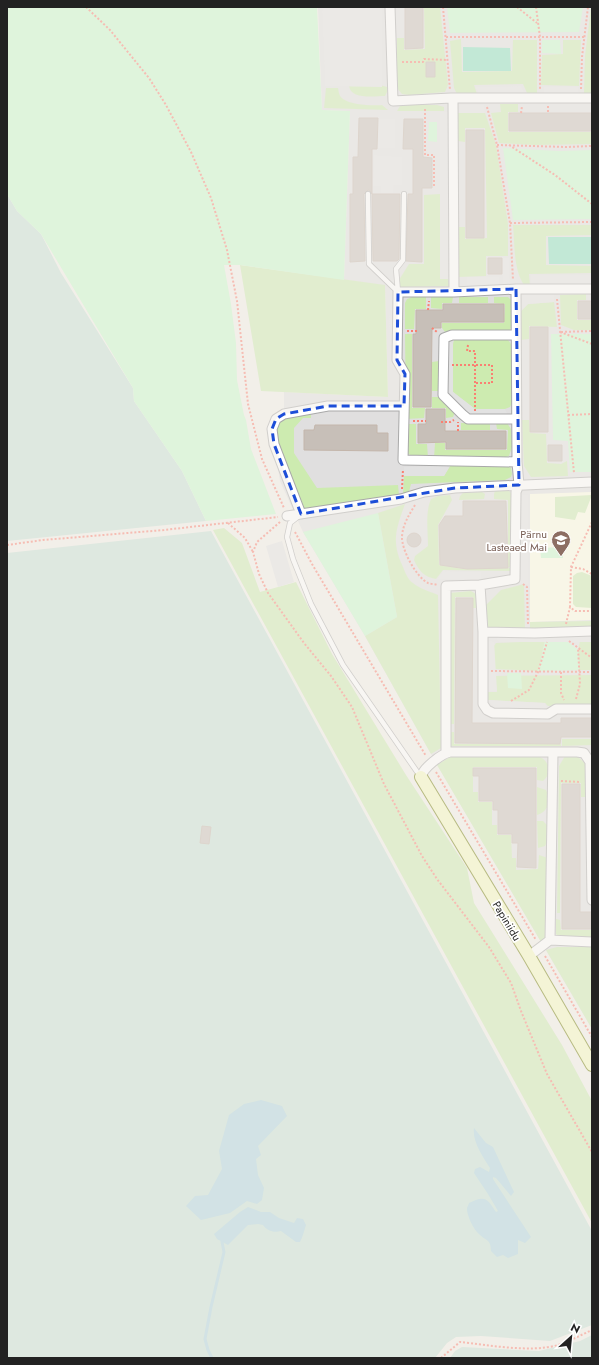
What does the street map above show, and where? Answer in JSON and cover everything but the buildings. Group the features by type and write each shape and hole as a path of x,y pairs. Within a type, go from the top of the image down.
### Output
{"street":[{"path":"390,7 393,101 452,98 592,98"},
{"path":"452,98 454,292"},
{"path":"446,753 446,586 480,585 515,579 516,492 519,485 516,419 515,289"},
{"path":"517,462 403,460 405,374 397,360 398,292 592,289"},
{"path":"516,335 452,335 444,338 443,366 443,395 468,419 516,419"},
{"path":"300,514 274,444 272,429 276,419 284,414 328,406 404,406"},
{"path":"289,519 300,514 402,499 424,492 455,488 592,482"},
{"path":"480,585 483,704 487,710 493,713 548,714 556,709 592,709"},
{"path":"482,632 535,633 592,631"},
{"path":"421,777 424,770 446,753 450,752 577,752 589,755 592,900"},
{"path":"550,940 554,752"},
{"name":"Papiniidu","path":"421,777 529,956 592,1065"},
{"path":"529,956 550,940 592,942"}],"lane":[{"path":"368,194 369,264 398,292"},
{"path":"398,292 396,269 403,260 404,194"},
{"path":"289,519 287,537 293,559 311,604 343,665 421,777"}],"path":[{"path":"86,7 110,30 149,78 166,105 191,152 211,198 227,250 237,301 248,404 262,459 289,519 312,564 592,1037"},
{"path":"443,7 452,98"},
{"path":"517,7 538,23"},
{"path":"536,7 540,37 540,98"},
{"path":"581,98 584,37 588,7"},
{"path":"446,37 584,37"},
{"path":"392,62 423,62 424,59 448,60"},
{"path":"484,98 497,145 510,223 515,289"},
{"path":"425,100 425,155 434,155 434,186"},
{"path":"497,145 566,147 592,146"},
{"path":"509,145 555,175 592,204"},
{"path":"510,223 592,222"},
{"path":"556,289 575,483"},
{"path":"560,332 592,331"},
{"path":"560,332 592,344"},
{"path":"468,339 467,351 475,351 475,409"},
{"path":"443,366 492,365 492,383 475,383"},
{"path":"568,415 592,414"},
{"path":"441,422 450,422 458,418"},
{"path":"404,421 426,421"},
{"path":"402,499 403,460"},
{"path":"424,492 405,520 401,537 406,554 415,571 428,583 446,586"},
{"path":"7,545 228,523 289,519"},
{"path":"253,552 257,542 289,519"},
{"path":"592,522 570,567 570,607 561,632 578,648 592,658"},
{"path":"228,523 245,538 253,552 259,574 268,593 352,707 384,784 422,856 437,879 489,947 511,983 547,1074 592,1152"},
{"path":"570,567 582,569 592,574"},
{"path":"515,579 527,586 527,622 535,633"},
{"path":"570,607 575,611 592,611"},
{"path":"511,701 529,690 538,672 547,642"},
{"path":"571,709 580,684 578,648"},
{"path":"483,671 592,672"},
{"path":"561,672 561,693 571,709"},
{"path":"553,782 580,781 591,795"},
{"path":"441,1358 460,1342 520,1348 543,1347 558,1345 592,1330"}],"highlighted area":[{"path":"516,289 519,485 455,488 301,514 274,444 272,429 276,419 284,414 328,406 404,406 405,374 397,360 398,292"}],"shaded area":[{"path":"318,7 592,7 592,1029 431,754 365,636 303,532 280,481 274,444 276,419 284,414 284,392 388,397 385,286 344,280 350,111 322,110"},
{"path":"322,7 382,7 382,87 325,86"},
{"path":"521,86 525,94 479,94 475,87"},
{"path":"544,87 578,87 579,94 544,94"},
{"path":"460,105 484,105 485,113 459,113"},
{"path":"440,112 449,112 448,279 440,279"},
{"path":"378,119 395,119 395,148 377,148"},
{"path":"374,155 402,157 402,185 394,185 393,193 381,193 381,186 373,186"},
{"path":"7,194 17,211 41,234 61,273 133,388 134,401 182,471 206,521 7,541"},
{"path":"503,258 509,258 510,284 503,284"},
{"path":"531,275 592,275 592,284 531,285"},
{"path":"467,277 499,277 500,286 467,285"},
{"path":"554,294 554,302 528,304 520,312 520,295"},
{"path":"389,314 396,319 396,372 390,367"},
{"path":"446,339 453,344 453,392 475,409 505,409 508,416 468,415 453,401 453,398 446,392"},
{"path":"450,466 444,476 404,476 404,467"},
{"name":"Pärnu Lasteaed Mai","path":"592,492 592,620 530,622 530,494"},
{"path":"520,494 528,495 528,584 520,584"},
{"path":"211,531 592,1231 592,1325 550,1341 481,1336 456,1337 447,1343 435,1358 7,1358 7,553"},
{"path":"282,541 294,582 278,587 266,546"},
{"path":"443,571 481,572 481,579 437,579"},
{"path":"592,633 592,642 499,642 494,636"},
{"path":"487,639 494,642 497,691 487,692"},
{"path":"488,700 545,703 548,709 494,708"},
{"path":"592,1335 592,1358 450,1358 455,1351 462,1347 539,1351 580,1341"}],"green space":[{"path":"7,7 317,7 322,110 350,111 344,280 240,265 224,265 236,343 237,380 251,449 276,514 206,521 182,471 134,401 133,388 41,234 17,211 7,194"},
{"path":"424,7 440,7 448,85 445,92 409,95 402,94 397,88 397,38 404,38 404,50 425,49"},
{"path":"447,7 583,7 579,32 450,33"},
{"path":"591,7 592,93 584,93 585,56"},
{"path":"461,39 462,72 512,71 513,40 537,40 537,93 527,93 523,84 474,85 477,94 457,94 454,88 450,41"},
{"path":"542,40 560,40 561,54 542,53"},
{"path":"563,40 581,40 579,86 541,85 542,55 563,54"},
{"path":"463,47 510,48 511,71 463,71"},
{"path":"349,85 380,85 387,87 387,92 385,96 363,96 350,90"},
{"path":"326,88 338,88 341,97 351,103 362,105 382,105 388,110 324,108"},
{"path":"500,104 518,104 518,112 508,112 508,132 592,132 592,144 534,145 499,143 491,113 501,112"},
{"path":"437,105 444,107 444,111 397,111 400,106"},
{"path":"457,113 485,113 496,145 508,224 508,256 486,256 486,276 458,277 458,227 465,227 465,239 487,238 485,128 465,128 465,142 458,141"},
{"path":"429,122 437,122 437,142 428,141"},
{"path":"503,148 559,151 592,150 592,219 513,220"},
{"path":"440,194 440,279 448,279 449,286 400,287 399,280 409,264 424,264 424,195"},
{"path":"513,225 592,225 592,235 546,236 546,265 592,266 592,273 529,274 530,286 524,285 520,278 516,264"},
{"path":"548,237 592,237 592,264 549,264"},
{"path":"240,265 385,285 388,397 261,391"},
{"path":"586,294 586,300 577,300 577,320 592,320 592,330 574,330 561,325 560,295"},
{"path":"415,296 426,296 426,309 415,309 414,329 405,329 405,303 407,299"},
{"path":"431,297 453,297 452,303 442,303 442,309 431,308"},
{"path":"459,297 488,297 488,303 459,303"},
{"path":"494,297 508,297 512,301 512,326 509,331 445,332 442,328 442,323 504,323 505,304 494,303"},
{"path":"554,302 557,327 529,326 529,339 520,340 520,312 528,304"},
{"path":"405,334 412,334 412,408 425,408 424,418 406,419"},
{"path":"551,334 592,334 592,472 570,472 568,441 553,440"},
{"path":"458,338 506,339 509,341 512,346 512,403 510,407 505,409 475,409 453,392 453,344 454,340"},
{"path":"439,361 439,391 432,391 432,362"},
{"path":"432,397 439,397 455,412 453,417 446,418 446,408 432,408"},
{"path":"311,413 311,418 303,418 294,428 294,453 317,488 398,485 399,495 303,512 277,442 277,425 285,416"},
{"path":"522,420 529,420 530,433 546,434 547,463 561,464 567,461 568,476 531,477 524,466"},
{"path":"461,423 490,423 490,430 461,430"},
{"path":"496,423 507,423 511,429 512,447 509,456 434,458 435,443 445,443 445,450 507,450 508,430 497,429"},
{"path":"406,424 416,424 416,444 427,444 428,458 416,458 407,453"},
{"path":"506,465 511,468 512,474 511,477 505,480 411,484 409,492 403,494 404,476 444,476 450,466"},
{"path":"495,491 509,491 512,494 511,567 508,567 508,500 494,499"},
{"path":"482,492 485,494 484,499 459,500 463,493"},
{"path":"450,495 452,500 438,525 439,565 464,569 511,568 510,571 443,570 436,579 428,577 420,570 414,560 415,556 428,546 427,516 431,499 438,496"},
{"path":"592,495 585,513 578,512 575,520 555,517 555,497"},
{"path":"405,504 397,528 396,536 399,558 411,582 438,595 441,748 431,754 365,636 397,617 378,513"},
{"path":"378,513 397,617 365,636 303,532"},
{"path":"224,528 242,543 260,592 296,582 332,654 406,775 467,868 474,903 562,1045 592,1101 592,1223 213,530"},
{"path":"562,547 563,558 541,558 540,548"},
{"path":"582,572 592,576 592,608 576,607 573,604 573,576"},
{"path":"524,584 525,628 488,629 486,605 501,590"},
{"path":"471,591 476,594 477,608 473,608 473,597 455,597 454,724 449,724 449,593"},
{"path":"592,621 592,628 530,628 530,622"},
{"path":"564,639 578,650 579,670 538,671 545,641"},
{"path":"545,641 538,671 495,669 494,646 496,643"},
{"path":"580,641 592,642 592,670 579,670 578,650"},
{"path":"507,673 521,673 522,689 508,688"},
{"path":"592,675 592,705 548,706 545,703 488,700 487,692 497,692 495,676"},
{"path":"451,732 454,732 454,744 561,744 561,746 451,746"},
{"path":"562,739 592,739 592,745 562,746"},
{"path":"537,756 547,763 549,770 543,781 537,780 537,767 473,767 473,792 478,792 478,802 492,802 492,825 497,825 497,835 511,835 512,858 516,858 516,870 538,869 539,855 548,858 546,937 541,942 437,765 450,757"},
{"path":"565,756 578,757 587,765 588,797 581,797 581,783 561,783 560,913 557,913 559,766"},
{"path":"537,787 546,790 549,802 544,811 537,815"},
{"path":"537,821 543,821 548,826 547,842 545,846 538,848"},
{"path":"556,919 560,920 561,930 592,930 592,938 560,938 556,934"},
{"path":"557,947 592,947 592,1029 546,950"}],"water":[{"path":"261,1100 282,1106 287,1116 258,1146 261,1155 256,1159 258,1175 264,1188 262,1200 257,1204 247,1201 230,1213 201,1220 186,1206 195,1196 208,1195 222,1169 219,1151 229,1115 244,1104"},
{"path":"474,1128 486,1143 493,1147 514,1192 511,1196 496,1178 493,1177 493,1179 531,1237 525,1243 518,1240 518,1254 508,1258 503,1255 497,1257 491,1251 489,1242 477,1232 468,1215 467,1207 469,1203 479,1199 485,1199 496,1212 498,1211 474,1173 475,1169 480,1167 489,1172 490,1168 476,1143"},
{"path":"248,1207 261,1212 270,1212 279,1218 294,1223 297,1218 303,1219 306,1225 300,1242 296,1242 281,1231 271,1231 263,1225 258,1224 248,1225 228,1245 217,1239 214,1234"}],"waterway":[{"path":"212,1358 205,1339 224,1252 222,1242"}],"place":[{"name":"Pärnu Lasteaed Mai","path":"561,557"}]}
